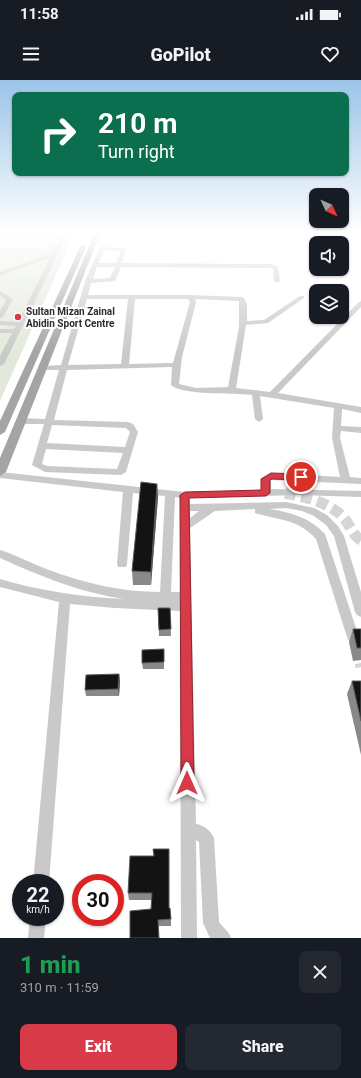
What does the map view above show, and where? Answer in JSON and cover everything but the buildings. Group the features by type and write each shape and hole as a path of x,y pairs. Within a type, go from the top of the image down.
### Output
{"main road":[{"path":"0,432 71,274"},
{"path":"0,472 81,274"}],"street":[{"path":"0,364 45,274"},
{"path":"20,421 49,422 128,425 132,427 134,432 121,472 45,469 37,465 42,446 49,422 64,369 84,297 88,281 91,274"},
{"path":"88,281 113,280 115,274"},
{"path":"276,274 277,281"},
{"path":"0,293 10,300 0,317"},
{"path":"243,322 266,322 302,296"},
{"path":"84,297 191,297 242,299 245,303 243,322 232,390"},
{"path":"125,367 132,297"},
{"path":"191,297 193,302 176,365 175,385 179,387 232,390 272,395 361,410"},
{"path":"272,395 361,303"},
{"path":"0,323 20,324"},
{"path":"0,331 16,331"},
{"path":"42,368 64,369 176,365"},
{"path":"256,393 259,419"},
{"path":"338,406 336,438 346,480"},
{"path":"337,428 361,430"},
{"path":"42,446 128,450"},
{"path":"43,480 45,469"},
{"path":"0,476 185,495 266,493 361,494"},
{"path":"266,493 266,479 271,476 361,481"},
{"path":"122,564 128,489"},
{"path":"165,596 170,494"},
{"path":"185,495 189,938"},
{"path":"185,508 228,508 279,505 309,509 322,516 333,525 339,536 361,612"},
{"path":"185,527 205,512 215,508"},
{"path":"228,508 271,512 295,518 310,525 315,530 321,537 353,638"},
{"path":"0,554 50,576 84,586 120,594 165,596 186,602"},
{"path":"0,583 24,591 64,599 120,604 186,602"},
{"path":"42,874 64,599"},
{"path":"188,832 198,832 206,838 211,923 216,933 224,938"},
{"path":"36,938 37,926"}],"green space":[{"path":"0,274 56,274 0,401"}],"tunnel":[{"path":"285,493 309,498 338,512 361,540"},
{"path":"356,647 361,667"}],"place":[{"name":"Sultan Mizan Zainal Abidin Sport Centre","path":"18,317"}],"route":[{"path":"187,783 185,495 266,493 266,479 271,476 301,477"}]}
